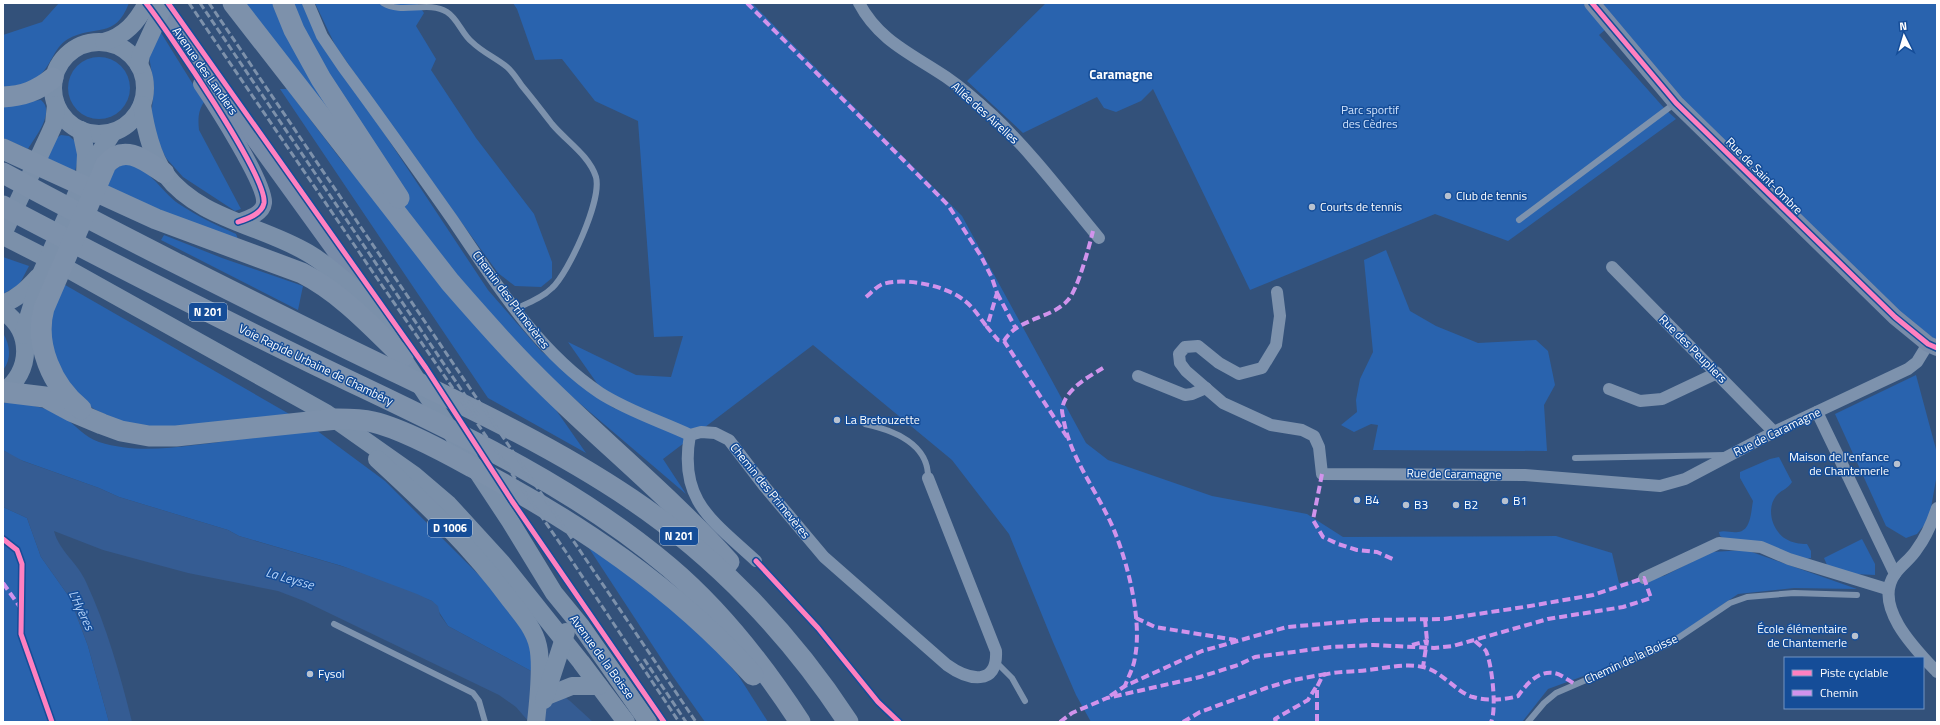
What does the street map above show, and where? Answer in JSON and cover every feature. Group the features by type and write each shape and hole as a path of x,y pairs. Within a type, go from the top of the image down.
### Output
{"highway":[{"path":"233,3 450,282 487,326 532,373 716,548 770,611 818,678"},
{"path":"283,3 294,30 321,79 402,203 450,282"},
{"path":"3,97 19,96 39,89 53,78"},
{"path":"3,149 156,219 302,273 317,281 340,298 395,363"},
{"path":"102,424 82,410 68,397 49,367 42,342 41,319 49,275 91,178 110,160 124,154 129,154 140,158 164,173"},
{"name":"N 201","path":"3,173 219,286 395,363 600,479 633,500 703,555 757,606 818,678 848,722"},
{"name":"Voie Rapide Urbaine de Chambéry","path":"3,206 206,311 416,414 547,481 632,538 670,568 721,617 757,660 800,722"},
{"path":"3,392 45,397 71,411 102,424 134,434 161,437 222,432 337,419 359,419 386,426 468,464 509,486 577,527 614,552 678,601 748,670 795,722"}],"main road":[{"path":"139,65 141,55 165,3"},
{"name":"Rue de Saint-Ombre","path":"1592,3 1676,103 1869,293 1895,317 1932,346"},
{"path":"238,222 249,218 263,206 264,202 262,190 212,100 148,5 134,24 116,38 104,42 91,42 78,47 67,54 58,65 53,78 53,92 56,105 54,124 3,235 66,268 326,413"},
{"name":"Avenue des Landiers","path":"148,5 191,52 334,251 353,279 395,363 554,593"},
{"path":"56,105 69,124 81,130 98,133 114,132 131,122 142,105 145,92 144,78 139,65 124,49 104,42"},
{"path":"142,105 148,133 164,173 174,184 206,208 307,252 333,271 360,294"},
{"path":"81,130 91,178"},
{"path":"91,178 114,132"},
{"path":"3,304 16,299 49,275"},
{"path":"23,335 49,275"},
{"path":"3,311 18,325 23,335 26,348 23,367 14,383 3,392"},
{"name":"Avenue de la Boisse","path":"326,413 414,475 448,504 502,563 626,722"},
{"name":"D 1006","path":"326,413 445,523 496,580 529,624 539,648 545,671 536,718"},
{"path":"536,718 547,696 545,671 564,641 567,623 554,593"},
{"name":"Avenue de la Boisse","path":"554,593 581,626 648,722"},
{"path":"547,696 572,686 599,686"}],"street":[{"name":"Chemin des Primevères","path":"308,3 320,30 331,48 515,309 552,353 600,393 620,405 690,436 701,432 715,433 730,440 765,487 824,557 947,665 969,677 980,677 993,670 996,662"},
{"name":"Allée des Airelles","path":"859,3 875,28 886,39 947,78 992,115 1036,160 1099,238"},
{"name":"Rue des Peupliers","path":"1612,267 1774,432"},
{"name":"Rue de Caramagne","path":"1277,292 1280,316 1276,345 1262,368 1239,374 1219,363 1198,346 1185,347 1179,354 1180,363 1186,371 1223,403 1271,426 1302,430 1314,436 1319,447 1322,474 1524,475 1660,486 1685,479 1774,432 1908,369 1932,346"},
{"path":"1609,389 1640,401 1662,399 1717,373"},
{"path":"1138,376 1185,395 1192,394 1206,388"},
{"path":"1817,412 1895,574"},
{"path":"690,436 688,470 696,501 706,514 756,561"},
{"path":"928,478 996,651 996,662"},
{"path":"1937,508 1932,524 1917,550 1895,574 1887,589 1889,604 1902,630 1937,672"},
{"path":"1644,578 1719,543 1761,547 1789,559 1887,589"}],"lane":[{"path":"383,3 397,8 437,7 453,16 472,42 508,68 553,125 571,142 593,171 596,179 593,208 572,258 562,277 552,288 540,297 515,309"},
{"path":"1519,220 1634,135 1665,109 1676,103"},
{"path":"865,424 883,428 910,441 927,463 928,478"},
{"path":"1575,458 1731,455"},
{"name":"Chemin de la Boisse","path":"1528,722 1544,703 1556,693 1669,644 1730,603 1747,597 1794,593 1857,595"},
{"path":"334,624 473,693 478,701 485,722"},
{"path":"996,662 1012,678 1025,701"}],"green space":[{"path":"59,3 129,3 123,15 111,27 78,35 63,43 55,52 46,68 34,80 21,85 3,87 3,35 42,22"},
{"path":"241,3 304,3 380,127 488,290 541,351 615,409 568,342 636,375 671,377 683,336 654,337 638,121 595,101 562,59 535,60 517,9 513,3 752,3 962,216 1086,443 1108,460 1212,496 1307,514 1343,537 1556,536 1612,553 1619,583 1664,576 1711,552 1746,550 1857,589 1794,588 1738,594 1674,638 1600,670 1548,689 1522,722 1091,722 1076,695 1009,534 952,460 813,345 663,459 686,494 530,361 468,293"},
{"path":"315,3 417,3 424,13 416,26 436,59 431,70 476,138 534,214 552,262 552,278 541,287 515,286 498,273 335,45"},
{"name":"Parc sportif des Cèdres","path":"1046,3 1585,3 1606,29 1599,35 1665,109 1676,119 1508,241 1435,214 1250,290 1153,89 1141,101 1116,112 1104,108 1097,97 1023,133 967,81"},
{"path":"1597,3 1937,3 1937,341 1897,310 1677,97"},
{"path":"158,28 204,102 199,115 199,130 241,209 235,211 183,177 166,158 156,138 151,118 154,87 149,56"},
{"path":"99,57 116,62 121,66 125,71 130,88 125,105 121,110 116,114 99,119 82,114 77,110 73,105 68,88 73,71 77,66 82,62"},
{"path":"280,89 287,89 342,161 542,390 586,453 488,398"},
{"path":"41,100 45,105 45,118 28,149 3,138 3,104"},
{"path":"61,135 69,136 76,142 78,160 75,171 47,160 55,139"},
{"path":"123,164 140,168 179,204 236,234 240,244 102,185 110,173"},
{"path":"164,235 222,258 303,286 298,310 161,240"},
{"path":"1386,250 1410,311 1436,326 1478,343 1536,340 1548,351 1555,385 1544,405 1547,451 1373,450 1378,425 1371,424 1354,432 1341,425 1357,412 1356,400 1360,379 1373,352 1364,260"},
{"path":"3,257 29,266 19,285 3,294"},
{"path":"60,282 291,415 176,427 127,425 94,409 75,394 52,357 48,313"},
{"path":"3,333 7,342 9,357 3,370"},
{"name":"Maison de l'enfance de Chantemerle","path":"1916,375 1937,453 1937,474 1929,519 1917,534 1906,538 1886,526 1835,414"},
{"path":"13,402 50,410 67,419 84,434 94,440 123,447 147,449 183,446 254,437 312,427 385,481 490,586 520,626 531,647 531,671 448,626 432,601 342,566 239,536 228,530 119,497 99,488 15,458 3,450 3,403"},
{"path":"1779,457 1792,482 1776,496 1773,501 1771,507 1772,519 1777,531 1786,539 1796,543 1807,544 1811,551 1811,558 1806,559 1725,539 1720,536 1719,532 1721,531 1742,531 1746,528 1750,520 1753,501 1740,478 1740,472 1770,459"},
{"path":"3,507 27,518 41,557 70,598 88,646 109,722 3,722"},
{"path":"583,539 645,583 719,653 738,675 768,722 705,722 672,675"},
{"path":"1862,539 1875,564 1875,575 1855,574 1827,565 1824,558"}],"water":[{"path":"3,450 23,461 99,488 119,497 228,530 239,536 348,568 417,594 432,601 438,606 440,615 448,626 531,671 570,701 593,722 529,722 516,707 499,695 304,601 278,591 188,573 103,550 54,531 60,545 83,575 107,633 118,668 132,722 109,722 88,646 70,598 41,557 27,518 3,507"}],"railway":[{"path":"189,3 566,552 679,722"},
{"path":"200,3 479,416"},
{"path":"209,3 696,722"},
{"path":"644,659 686,722"}],"marked path":[{"path":"747,3 948,205 981,256 992,278 997,293 987,327 998,340 1004,341 1067,437"},
{"path":"1004,341 1010,333 1017,328 1053,311 1068,300 1076,287 1093,231"},
{"path":"866,297 883,284 892,282 914,282 926,284 948,291 965,301 977,313 987,327"},
{"path":"997,293 1016,329"},
{"path":"1103,368 1084,380 1072,390 1067,396 1062,412 1067,434 1076,458 1106,513 1120,545 1131,584 1137,623 1137,641 1135,657 1125,686"},
{"path":"1322,474 1313,520 1323,537 1357,550 1377,552 1395,560"},
{"path":"1060,722 1072,713 1107,698 1200,677 1238,665 1255,657 1331,647 1373,645 1434,648 1453,646 1548,619 1623,607 1651,598 1644,578 1593,595 1444,619 1368,620 1287,627 1202,651 1125,686 1107,698"},
{"path":"3,583 20,607"},
{"path":"1136,618 1155,627 1236,640"},
{"path":"1425,619 1427,641"},
{"path":"1412,645 1427,641 1423,667"},
{"path":"1475,641 1486,651 1490,666 1494,698 1494,708 1491,722"},
{"path":"1317,722 1317,687 1323,675 1334,673 1402,666 1423,667 1437,673 1467,695 1490,699 1518,696 1537,676 1547,673 1559,674 1575,684"},
{"path":"1183,722 1200,712 1266,688 1293,680 1326,674"},
{"path":"1276,722 1275,719 1308,700 1316,687"}],"cycle path":[{"path":"146,3 194,71 234,135 261,188 264,203 263,207 254,216 238,222"},
{"path":"168,3 426,368 512,501 664,722"},
{"path":"1592,3 1676,103 1895,317 1928,344 1937,348"},
{"path":"3,539 17,550 22,564 21,634 52,722"},
{"path":"756,561 818,628 878,702 899,722"}],"place":[{"name":"Club de tennis","path":"1448,196"},
{"name":"Courts de tennis","path":"1312,207"},
{"name":"La Bretouzette","path":"837,420"},
{"name":"Maison de l'enfance de Chantemerle","path":"1897,464"},
{"name":"B4","path":"1357,500"},
{"name":"B1","path":"1505,501"},
{"name":"B3","path":"1406,505"},
{"name":"B2","path":"1456,505"},
{"name":"École élémentaire de Chantemerle","path":"1855,636"},
{"name":"Fysol","path":"310,674"}],"district":[{"name":"Caramagne","path":"1121,74"}],"water label":[{"name":"La Leysse","path":"290,578"},
{"name":"L'Hyères","path":"82,610"}]}
